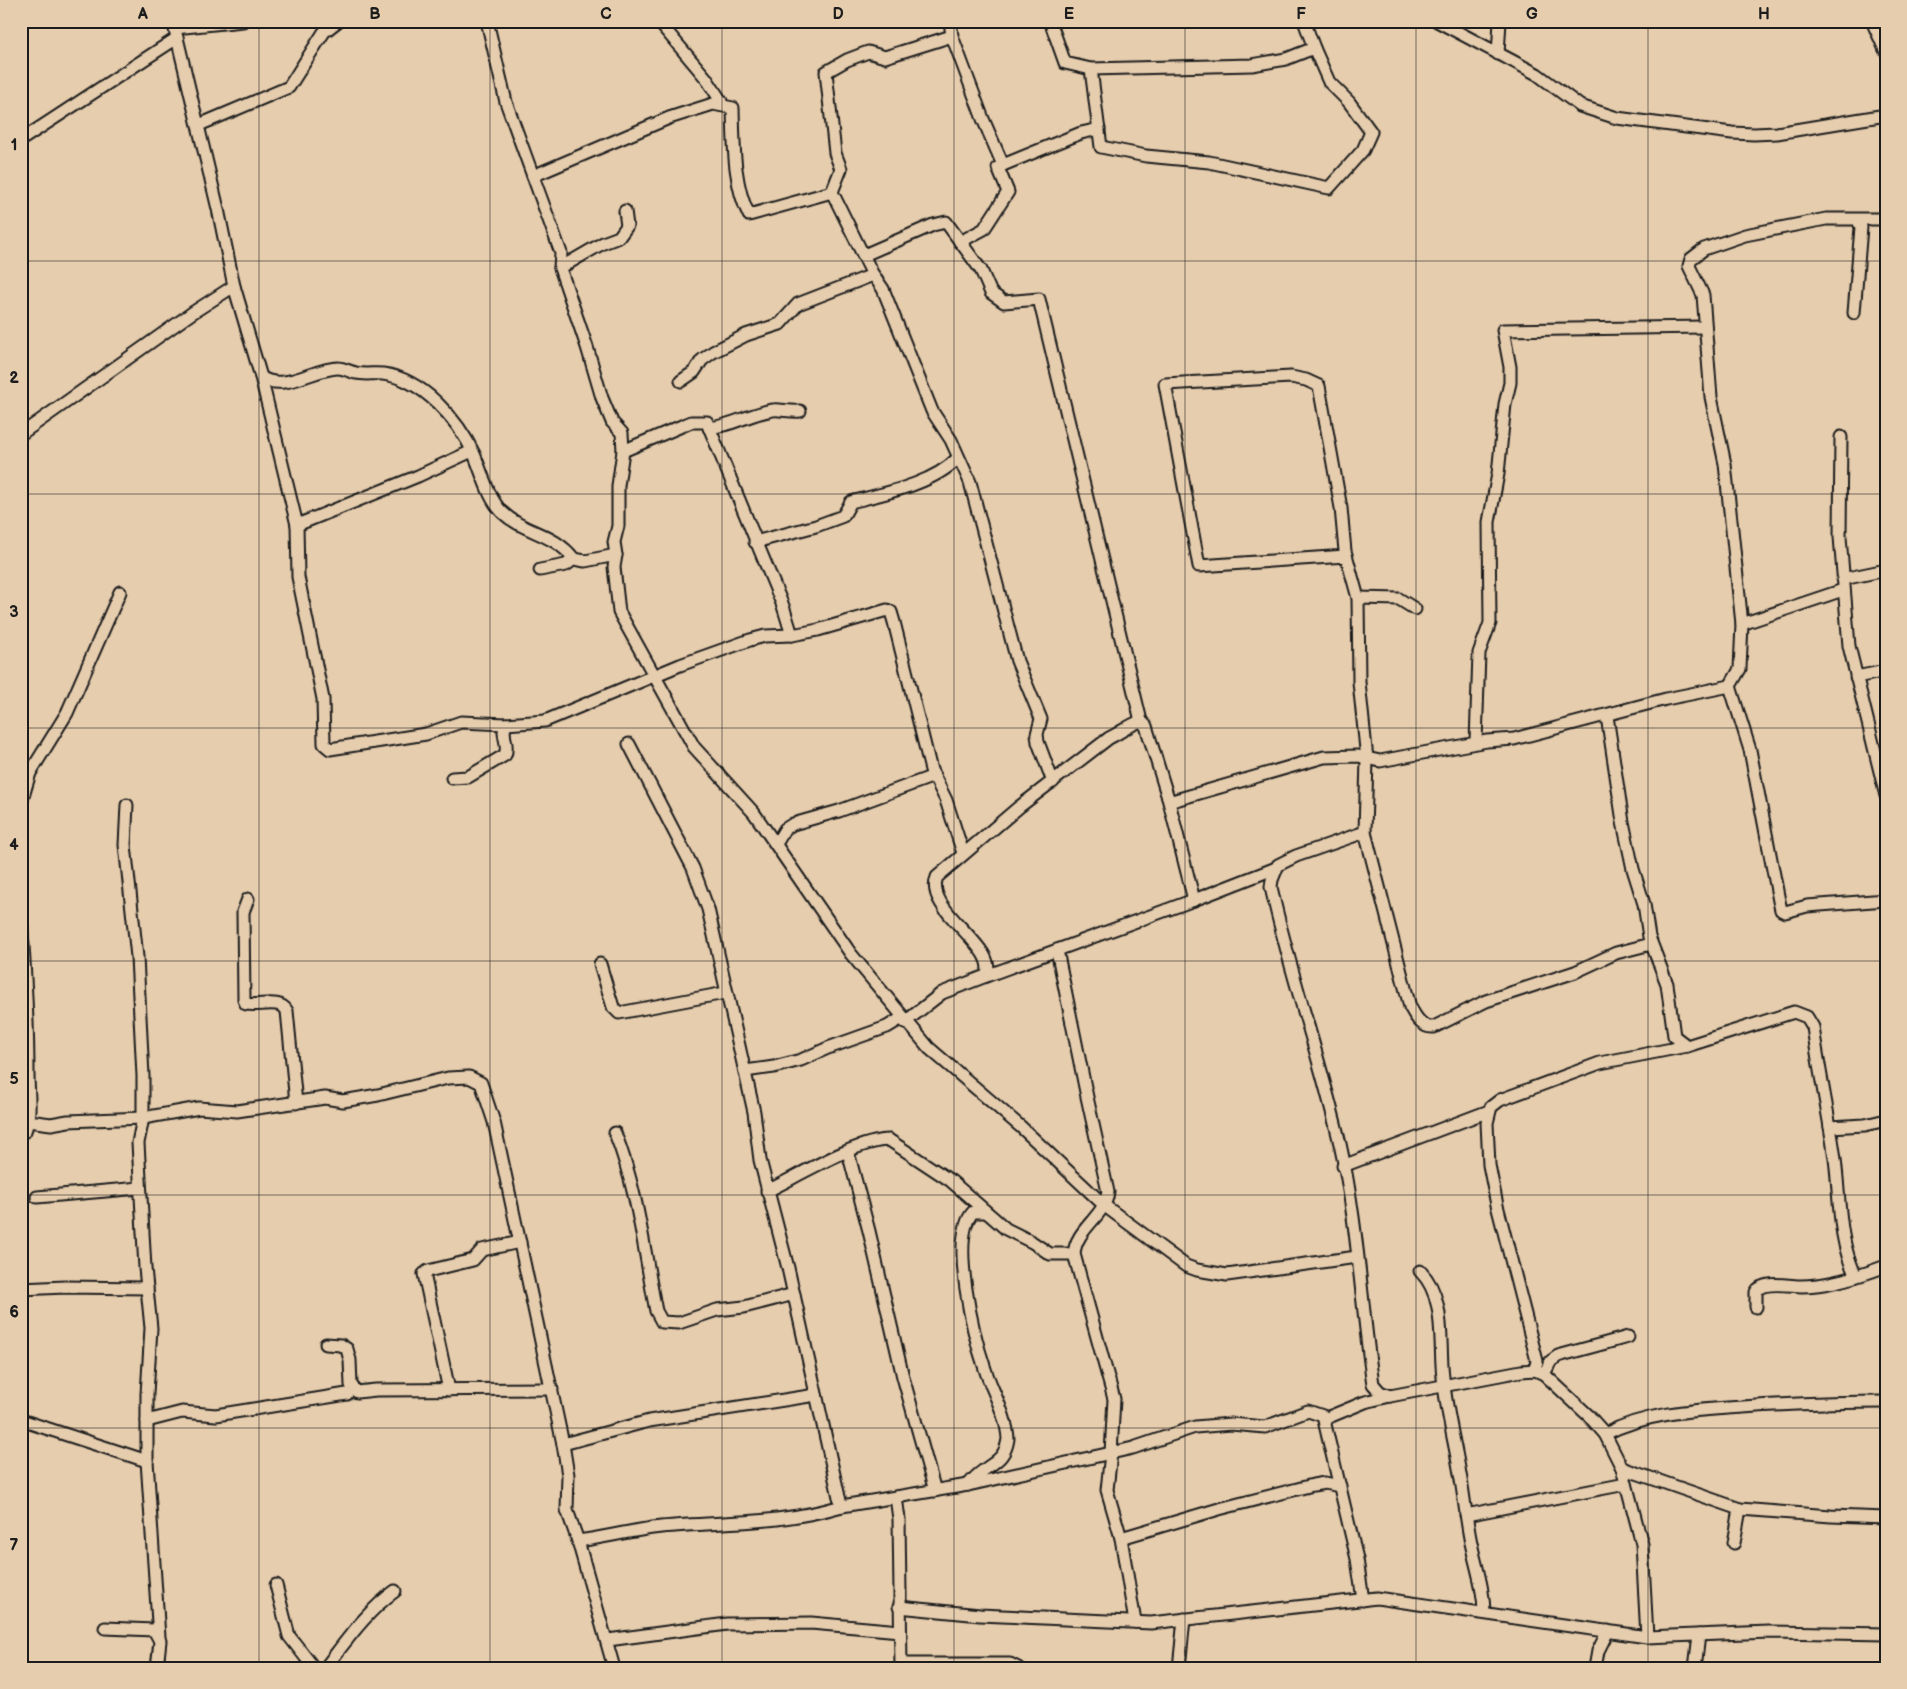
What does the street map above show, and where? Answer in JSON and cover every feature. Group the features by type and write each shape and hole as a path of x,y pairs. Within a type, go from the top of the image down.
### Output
{"street":[{"path":"21,140 175,29 242,21"},
{"path":"199,125 289,87 324,32 338,21"},
{"path":"487,21 506,102 561,253 560,268 602,398 612,422 622,433 623,450 618,486 618,526 614,542 616,555 614,567 619,612 694,747 754,813 851,954 929,1048 1021,1127 1105,1206 1170,1256 1197,1270 1227,1275 1357,1257"},
{"path":"661,21 664,28 706,78 721,101 720,105"},
{"path":"950,21 952,36 1003,165"},
{"path":"1050,21 1065,63 1091,68 1252,65 1286,60 1314,48"},
{"path":"1091,68 1102,147 1146,156 1209,162 1329,188 1363,150 1371,132 1349,102 1329,82 1304,21"},
{"path":"1437,21 1537,74 1580,106 1598,113 1645,123 1732,133 1777,133 1886,115"},
{"path":"1498,54 1500,21"},
{"path":"1872,21 1886,52"},
{"path":"175,29 199,125 234,286 261,377 297,525 298,577 323,700 324,744 330,750 426,734 461,722 506,724 553,718 656,677 680,665 750,640 765,636 792,635 818,630 883,610 891,612 934,776 946,800 963,854"},
{"path":"952,36 885,57 868,52 847,60 826,72 836,153 841,169 832,192 873,275 883,289 932,411 951,440 970,482 1017,661 1041,719 1037,734 1038,742 1053,782"},
{"path":"533,176 669,118 713,104 733,108 734,142 742,202 749,215 832,192"},
{"path":"960,242 984,229 1008,192 998,168 1082,133 1099,129"},
{"path":"560,268 603,243 619,237 627,226 625,211"},
{"path":"1168,798 1172,801 1324,756 1358,756 1380,761 1476,742 1514,739 1666,700 1730,686 1740,670 1742,624 1725,464 1711,397 1703,295 1689,266 1691,259 1710,246 1745,234 1826,219 1839,218 1862,223 1886,219"},
{"path":"864,255 933,225 946,222 981,270 991,293 1004,302 1039,299 1141,721 1151,736 1194,900"},
{"path":"1854,313 1862,223"},
{"path":"681,381 694,372 702,360 713,352 746,335 780,324 798,304 873,275"},
{"path":"21,434 192,313 234,286"},
{"path":"1476,742 1479,653 1490,623 1489,522 1498,474 1505,404 1510,383 1510,367 1503,330 1706,327"},
{"path":"261,377 278,382 287,381 339,368 357,374 383,374 403,380 422,390 453,421 466,438 500,510 515,523 564,546 574,559 585,561 616,555"},
{"path":"1346,556 1199,566 1165,384 1291,377 1306,380 1319,386 1341,508 1346,556 1358,598 1359,682 1368,759 1365,832 1410,1007 1422,1024 1429,1028 1486,1001 1575,972 1616,953 1651,944"},
{"path":"709,428 724,426 775,409 786,412 800,411"},
{"path":"623,450 691,422 707,422 783,606 792,635"},
{"path":"1840,437 1839,502 1843,584 1849,646 1886,796"},
{"path":"297,525 418,476 472,451"},
{"path":"755,542 843,516 851,502 915,485 949,467 958,458"},
{"path":"540,570 566,565 574,559"},
{"path":"1742,624 1843,584 1886,570"},
{"path":"21,803 30,773 67,713 120,592"},
{"path":"1358,598 1398,599 1415,609"},
{"path":"1856,677 1886,671"},
{"path":"1730,686 1750,750 1770,864 1782,910 1785,912 1807,906 1886,900"},
{"path":"1607,716 1623,822 1633,868 1644,904 1651,944 1667,984 1674,1036 1688,1046"},
{"path":"986,976 989,969 985,957 939,898 934,886 936,877 1108,738 1141,721"},
{"path":"452,778 468,777 505,755 507,747 502,732 506,724"},
{"path":"629,744 693,868 708,909 725,993 731,1006 754,1112 760,1160 794,1294 824,1437 842,1506"},
{"path":"776,844 785,829 794,824 934,776"},
{"path":"127,805 125,845 137,957 143,1118 138,1143 140,1188 151,1328 147,1461 160,1642 157,1668"},
{"path":"745,1071 774,1067 801,1060 828,1048 887,1027 904,1020 942,993 1194,900 1276,868 1278,865 1296,856 1365,832"},
{"path":"1276,868 1272,887 1278,916 1317,1052 1343,1166 1373,1384 1365,1402"},
{"path":"248,899 243,912 244,1000 246,1004 252,1006 279,1004 284,1006 287,1011 296,1103"},
{"path":"21,917 28,1031 25,1131 21,1131"},
{"path":"1057,950 1108,1192 1105,1206 1080,1234 1074,1254 1114,1399 1107,1490 1121,1538 1135,1622"},
{"path":"600,964 613,1007 619,1013 725,993"},
{"path":"1647,1637 1644,1552 1622,1468 1605,1434 1539,1372 1497,1205 1491,1173 1487,1123 1489,1111 1496,1102 1524,1090 1600,1064 1688,1046 1794,1012 1804,1015 1813,1027 1824,1102 1830,1127 1841,1219 1846,1244 1856,1276"},
{"path":"1655,1052 1674,1036"},
{"path":"25,1120 50,1124 68,1121 143,1118 199,1108 237,1110 325,1098 343,1101 378,1095 448,1078 469,1078 481,1083 494,1122 552,1389 568,1475 567,1510 608,1640 614,1668"},
{"path":"1343,1166 1489,1111"},
{"path":"1830,1127 1865,1125 1886,1120"},
{"path":"615,1133 628,1166 636,1196 656,1312 662,1322 678,1323 717,1310 744,1306 794,1294"},
{"path":"768,1191 848,1152 872,1143 889,1140 951,1181 1006,1229 1054,1255 1074,1254"},
{"path":"848,1152 903,1377 935,1491"},
{"path":"37,1197 140,1188"},
{"path":"1094,1195 1095,1218"},
{"path":"968,1486 979,1473 999,1461 1006,1450 1008,1439 984,1367 966,1293 962,1248 967,1224 973,1212 985,1212"},
{"path":"449,1390 424,1274 428,1271 473,1260 482,1250 520,1242"},
{"path":"1756,1307 1756,1292 1763,1286 1803,1286 1856,1276 1886,1266"},
{"path":"1420,1271 1427,1280 1441,1317 1443,1388 1466,1514 1484,1592 1484,1613"},
{"path":"21,1289 65,1287 147,1288"},
{"path":"1324,1419 1365,1402 1390,1396 1443,1388 1500,1373 1539,1372 1558,1356 1628,1337"},
{"path":"326,1344 340,1345 347,1349 350,1360 351,1385 358,1392 552,1389"},
{"path":"1373,1384 1380,1392 1390,1396"},
{"path":"147,1421 182,1412 216,1414 348,1394"},
{"path":"563,1444 649,1421 816,1395"},
{"path":"1605,1434 1626,1423 1719,1408 1809,1402 1886,1402"},
{"path":"578,1541 661,1528 742,1524 793,1518 842,1506 968,1486 1133,1448 1196,1427 1231,1424 1265,1427 1300,1412 1308,1411 1321,1414 1324,1419 1357,1559 1363,1600"},
{"path":"21,1420 147,1461"},
{"path":"1622,1468 1740,1509 1886,1518"},
{"path":"1466,1514 1626,1484"},
{"path":"1121,1538 1219,1509 1313,1485 1340,1486"},
{"path":"896,1497 899,1519 901,1666 1010,1664 1018,1668"},
{"path":"1734,1543 1740,1509"},
{"path":"276,1585 289,1636 314,1668"},
{"path":"325,1668 363,1619 377,1604 395,1591"},
{"path":"899,1607 980,1615 1151,1623 1377,1598 1647,1637 1769,1632 1886,1634"},
{"path":"1179,1668 1184,1619"},
{"path":"608,1640 727,1624 811,1623 900,1631"},
{"path":"105,1628 150,1629 154,1630 159,1637"},
{"path":"1595,1668 1598,1651 1608,1631"},
{"path":"1695,1668 1699,1634"}]}
